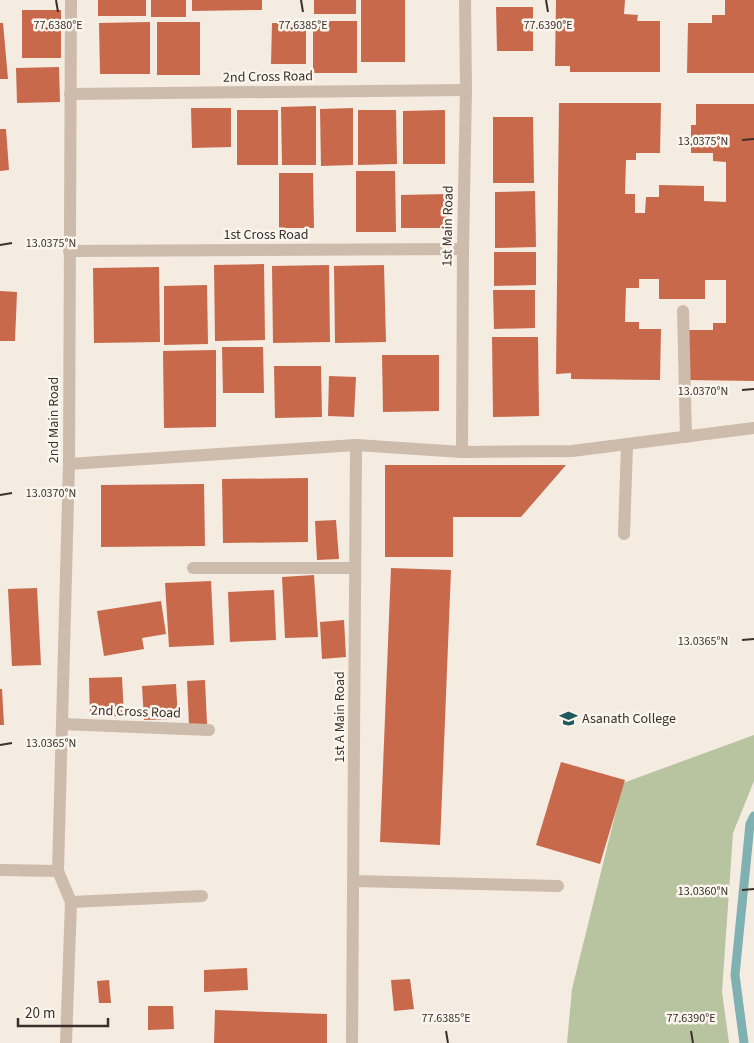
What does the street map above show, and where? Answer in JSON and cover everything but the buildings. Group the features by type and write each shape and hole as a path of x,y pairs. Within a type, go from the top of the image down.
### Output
{"street":[{"name":"2nd Main Road","path":"58,871 69,464 71,0"},
{"name":"1st Main Road","path":"462,452 466,90 465,0"},
{"name":"2nd Cross Road","path":"70,94 466,90"},
{"name":"1st Cross Road","path":"69,251 463,249"},
{"path":"683,311 686,437"},
{"path":"69,464 356,445 462,452 572,451 754,428"},
{"name":"1st A Main Road","path":"352,1043 356,445"},
{"path":"624,534 627,445"},
{"path":"193,568 356,568"},
{"name":"2nd Cross Road","path":"62,724 209,730"},
{"path":"0,870 58,871 70,902 66,1043"},
{"path":"354,881 558,886"},
{"path":"70,902 202,896"}],"green space":[{"path":"754,735 754,781 733,833 722,992 729,1043 567,1043 572,989 623,783"}],"waterway":[{"path":"744,1043 735,975 750,824 754,816"}],"place":[{"name":"Asanath College","path":"568,719"}]}
